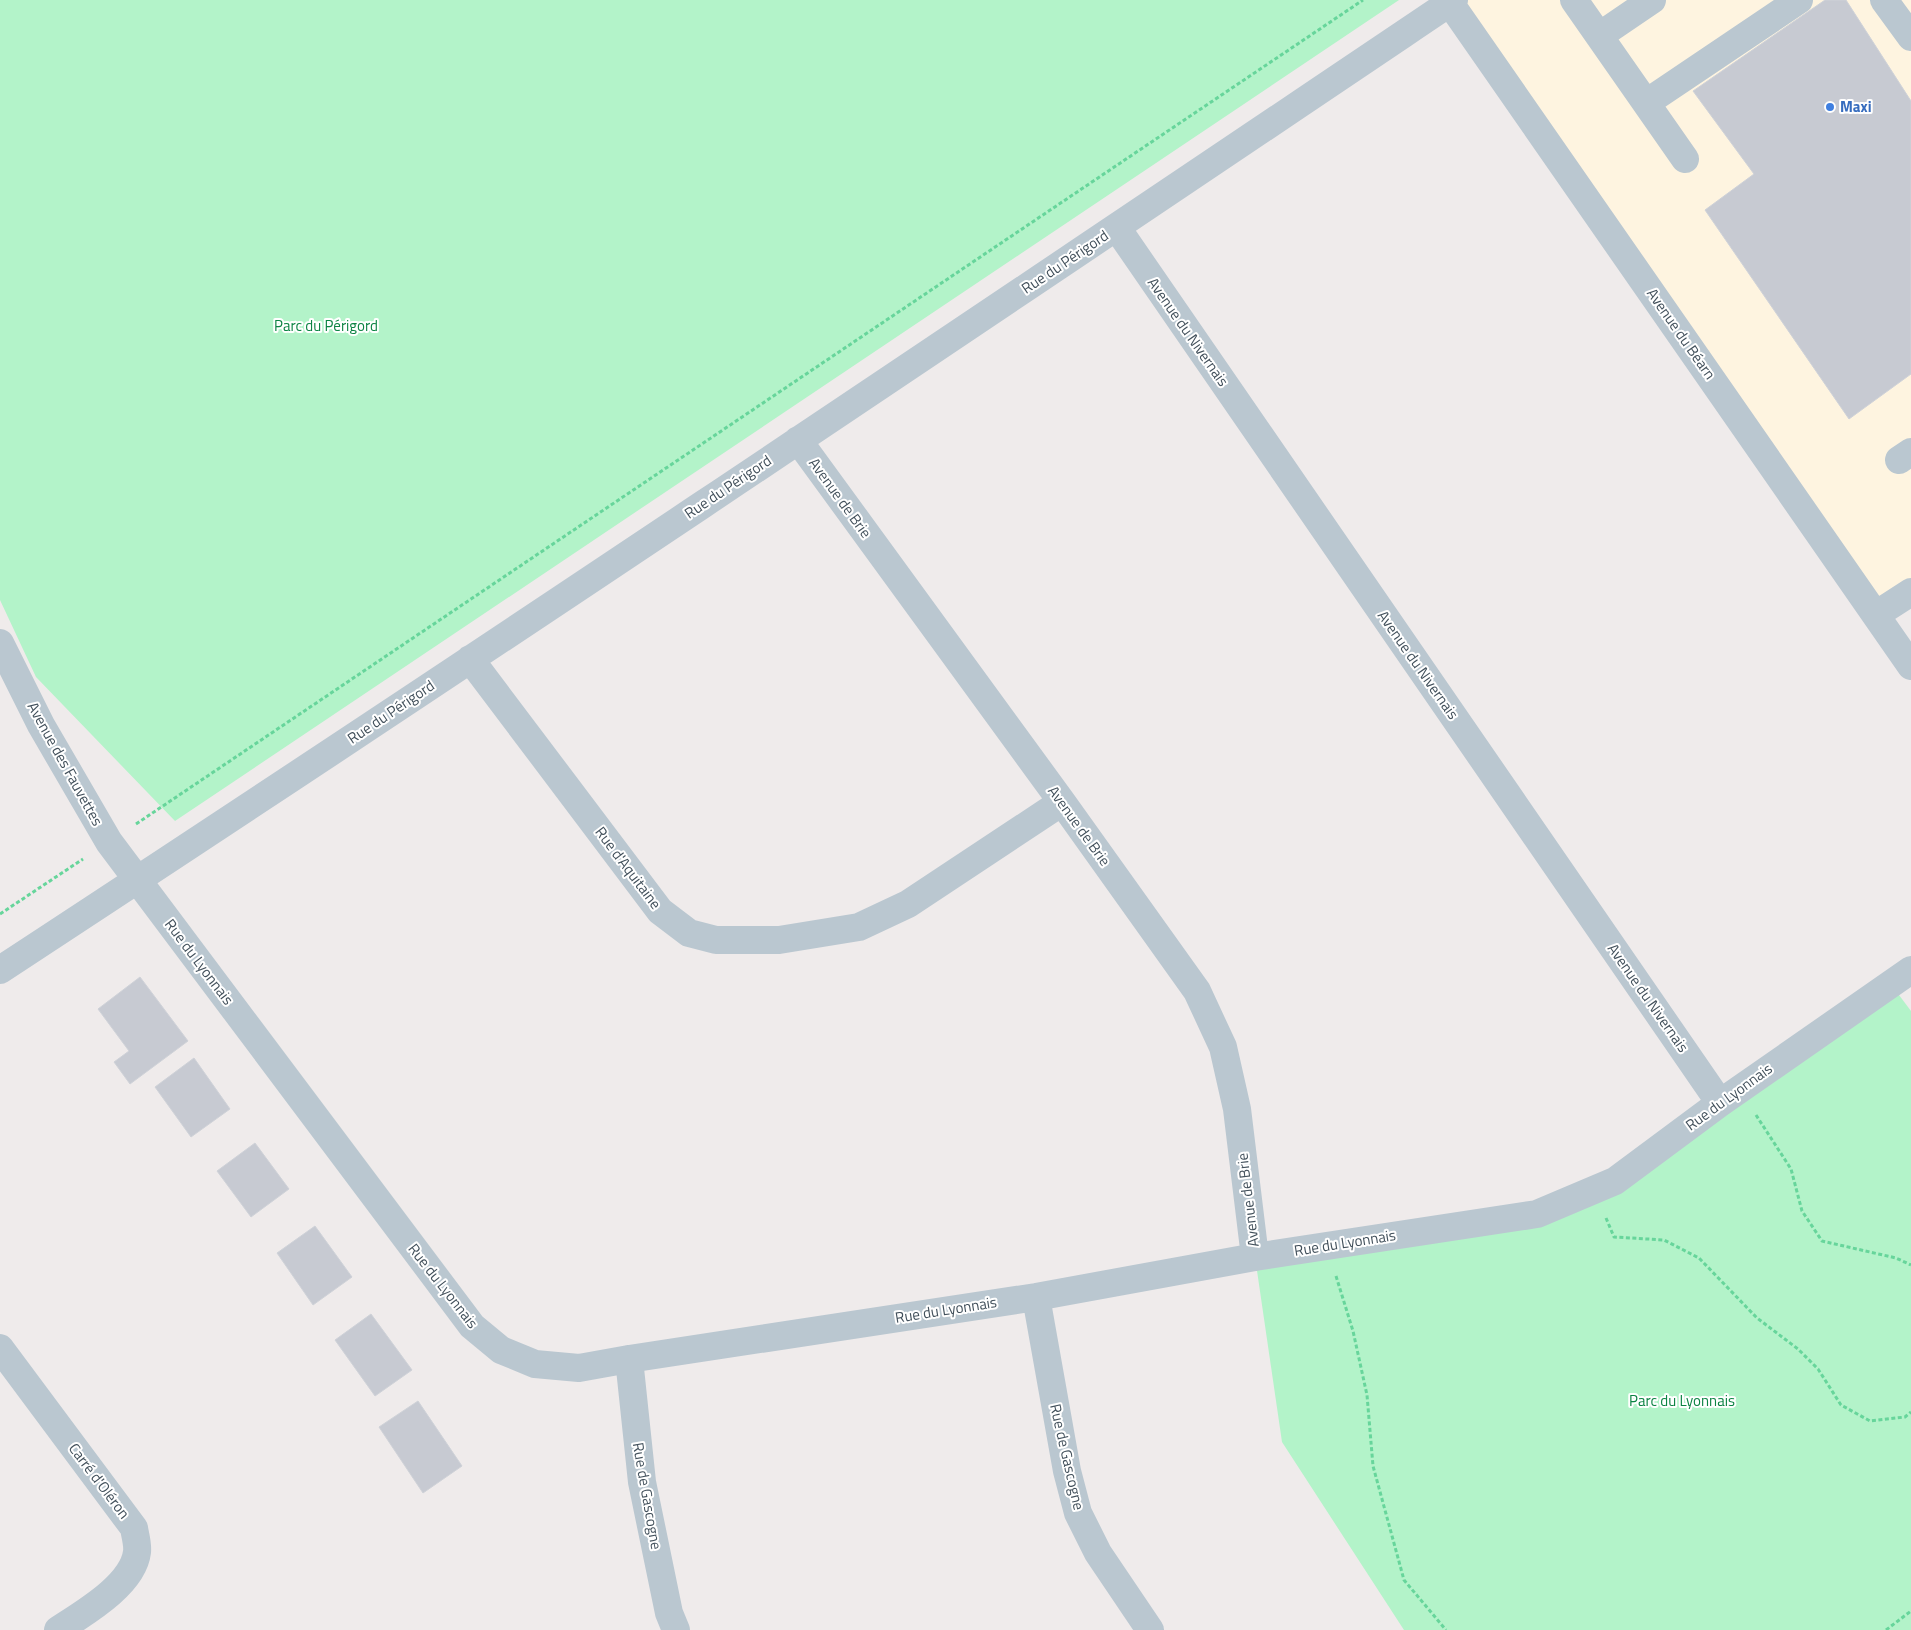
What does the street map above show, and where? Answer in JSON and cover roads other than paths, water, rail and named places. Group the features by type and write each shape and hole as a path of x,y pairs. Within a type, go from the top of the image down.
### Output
{"street":[{"path":"1574,0 1684,160"},
{"path":"1599,36 1652,0"},
{"path":"1646,103 1799,0"},
{"path":"1884,0 1911,37"},
{"name":"Rue du Périgord","path":"0,970 1117,228 1452,1"},
{"name":"Avenue du Béarn","path":"1452,1 1911,666"},
{"name":"Avenue du Nivernais","path":"1117,228 1730,1096"},
{"name":"Avenue de Brie","path":"798,440 1062,802 1197,992 1224,1047 1237,1109 1255,1257"},
{"path":"1876,614 1911,592"},
{"name":"Avenue des Fauvettes","path":"0,643 42,725 109,842 138,880"},
{"name":"Rue d'Aquitaine","path":"470,659 660,911 689,933 716,940 778,940 859,927 908,904 1062,802"},
{"name":"Rue du Lyonnais","path":"138,880 472,1326 501,1350 535,1364 580,1368 628,1359 1036,1297 1255,1257 1537,1214 1615,1181 1730,1096 1911,970"},
{"name":"Rue de Gascogne","path":"1036,1297 1067,1471 1078,1513 1098,1553 1150,1630"},
{"name":"Carré d'Oléron","path":"0,1348 134,1528 137,1552 129,1573 101,1601 58,1630"},
{"name":"Rue de Gascogne","path":"628,1359 642,1482 669,1613 676,1630"}],"place":[{"name":"Maxi","path":"1830,107"}],"park label":[{"name":"Parc du Périgord","path":"326,326"},
{"name":"Parc du Lyonnais","path":"1682,1401"}]}
